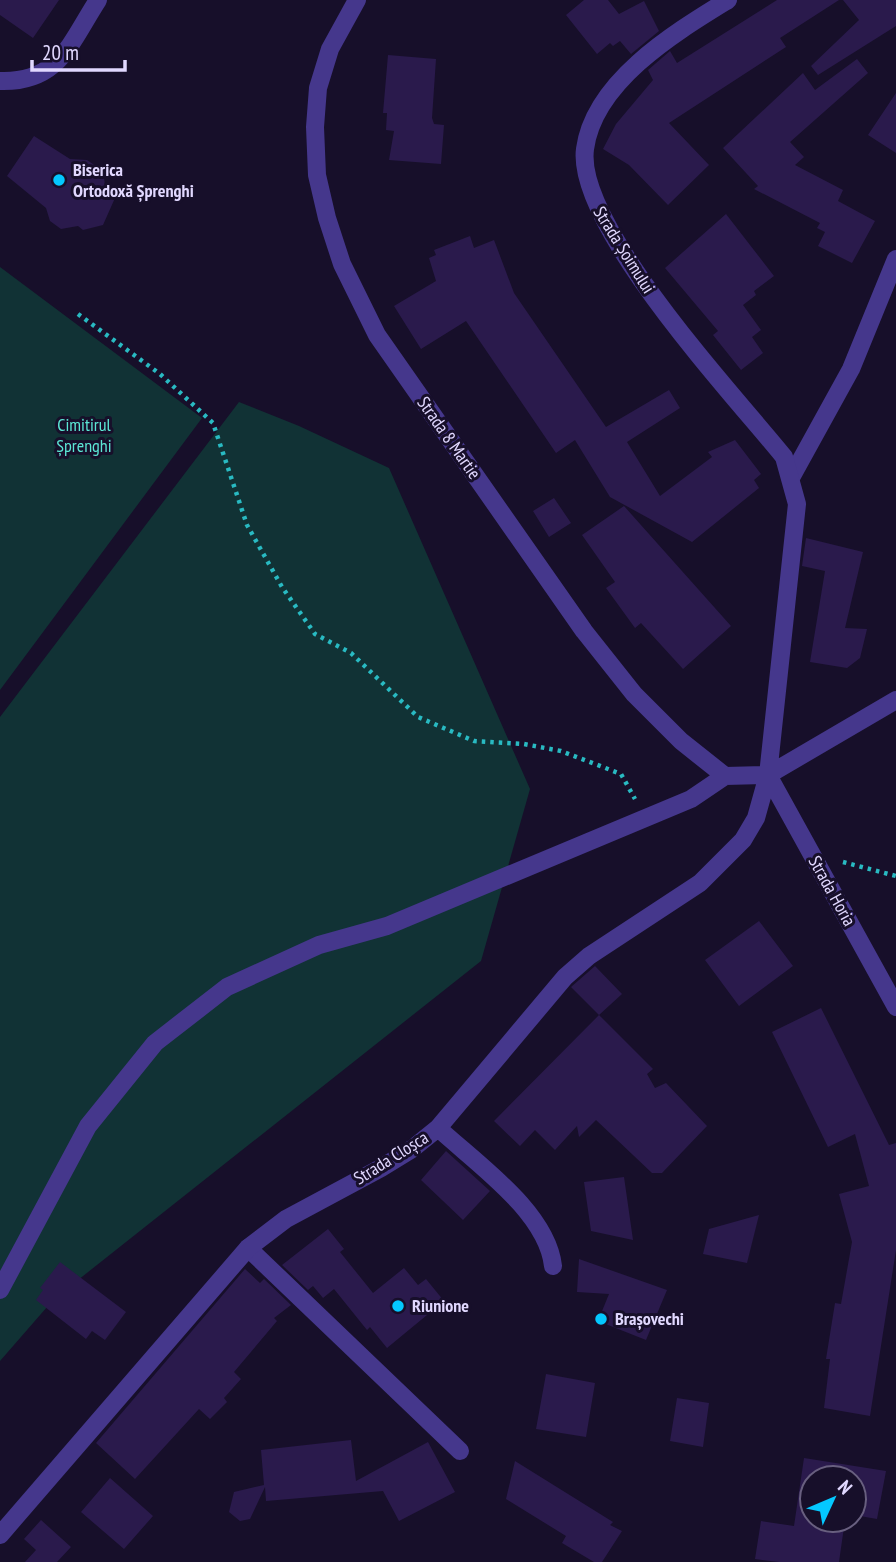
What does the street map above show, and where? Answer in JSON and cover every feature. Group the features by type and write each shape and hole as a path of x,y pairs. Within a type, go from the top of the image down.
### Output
{"street":[{"path":"0,80 25,82 57,64 98,0"},
{"name":"Strada 8 Martie","path":"356,0 330,49 318,88 315,127 317,175 342,264 377,335 584,631 634,694 681,741 725,776"},
{"name":"Strada Șoimului","path":"729,0 671,37 624,76 596,115 585,149 587,187 605,225 656,300 784,457 792,476 797,504 768,775"},
{"path":"792,476 850,369 896,260"},
{"path":"0,1290 88,1126 155,1043 227,987 319,945 387,926 691,799 725,776 768,775 896,700"},
{"name":"Strada Horia","path":"768,775 896,1006"},
{"name":"Strada Cloșca","path":"0,1535 248,1248 286,1219 391,1161 438,1128 565,977 589,956 700,883 725,861 743,840 755,818 768,775"},
{"path":"438,1128 532,1216 551,1247 553,1266"},
{"path":"248,1248 460,1451"}],"path":[{"path":"78,314 160,374 212,423 247,525 282,587 316,634 351,653 418,717 474,741 524,744 561,751 621,774 646,817"},
{"path":"812,854 896,876"}],"green space":[{"name":"Cimitirul Șprenghi","path":"0,267 202,418 0,690"},
{"path":"239,402 299,426 389,468 530,789 481,961 54,1299 0,1361 0,717"}],"building":[{"path":"0,0 59,0 33,38 0,15"},
{"path":"584,0 608,0 619,14 644,1 659,31 631,54 620,41 613,46 610,43 597,54 566,15"},
{"path":"777,0 839,0 780,38 786,47 669,123 709,165 668,205 629,165 603,149 616,124 653,80 648,70 670,51 677,63"},
{"path":"843,0 896,0 896,26 818,75 811,66 859,20"},
{"path":"388,55 436,59 432,118 434,124 444,125 441,164 389,160 394,131 386,130 387,113 383,113"},
{"path":"857,59 868,73 790,142 804,157 795,165 843,190 838,201 875,221 852,263 818,246 825,232 817,228 820,223 754,189 758,186 723,148 803,73 815,90"},
{"path":"896,93 896,153 868,135"},
{"name":"Biserica Ortodoxă Șprenghi","path":"34,136 70,159 87,160 103,171 106,192 115,198 103,225 83,230 78,226 61,229 50,221 46,208 7,176"},
{"path":"726,214 774,276 754,291 756,295 743,305 761,330 752,337 763,353 741,370 713,335 718,331 665,268"},
{"path":"470,236 474,248 494,240 514,293 606,427 669,390 680,408 627,442 660,496 712,457 708,452 735,440 761,474 754,480 759,488 692,542 610,497 575,440 556,453 466,321 421,349 394,306 436,281 429,258 436,255 434,250"},
{"path":"554,498 571,523 549,537 533,511"},
{"path":"624,506 731,626 683,669 641,623 635,628 606,588 615,582 582,535"},
{"path":"806,538 863,552 845,628 867,629 860,658 847,668 810,662 825,571 802,566"},
{"path":"759,921 793,966 739,1006 705,960"},
{"path":"595,966 622,994 599,1015 571,987"},
{"path":"821,1008 889,1145 896,1143 896,1250 870,1416 824,1408 830,1359 826,1359 835,1303 841,1304 852,1242 839,1194 869,1186 855,1134 828,1147 772,1032"},
{"path":"599,1015 653,1069 647,1074 655,1088 666,1083 707,1126 662,1173 652,1173 596,1120 579,1137 577,1126 555,1150 535,1130 520,1146 494,1121"},
{"path":"446,1151 490,1191 463,1220 421,1180"},
{"path":"624,1177 633,1240 591,1231 584,1182"},
{"path":"759,1215 747,1263 703,1254 709,1229"},
{"path":"328,1229 344,1249 340,1252 373,1293 404,1268 418,1285 426,1279 444,1301 387,1348 370,1327 367,1330 334,1289 323,1298 313,1286 308,1290 282,1265"},
{"path":"579,1259 667,1290 646,1340 598,1321 609,1294 577,1292"},
{"path":"60,1262 126,1312 105,1340 92,1331 86,1339 36,1300 43,1290 40,1288"},
{"path":"245,1269 260,1283 264,1279 291,1305 274,1318 277,1321 234,1372 241,1379 224,1398 227,1402 210,1419 199,1409 135,1479 96,1443"},
{"path":"546,1374 595,1383 586,1437 536,1429"},
{"path":"677,1398 709,1403 703,1447 670,1441"},
{"path":"351,1440 356,1481 428,1442 455,1492 399,1521 383,1491 266,1501 265,1487 250,1519 240,1521 229,1512 234,1492 264,1485 261,1450"},
{"path":"804,1458 842,1464 803,1464"},
{"path":"515,1461 613,1522 610,1525 622,1531 602,1562 594,1562 562,1543 566,1536 506,1499"},
{"path":"868,1468 886,1471 877,1519 868,1517"},
{"path":"110,1478 153,1516 124,1549 81,1512"},
{"path":"798,1499 798,1534 843,1534 839,1562 779,1562 755,1559 761,1521 794,1526"},
{"path":"41,1520 71,1547 57,1562 25,1562 36,1550 24,1539"}],"place":[{"name":"Biserica Ortodoxă Șprenghi","path":"59,180"},
{"name":"Riunione","path":"398,1306"},
{"name":"Brașovechi","path":"601,1319"}]}
